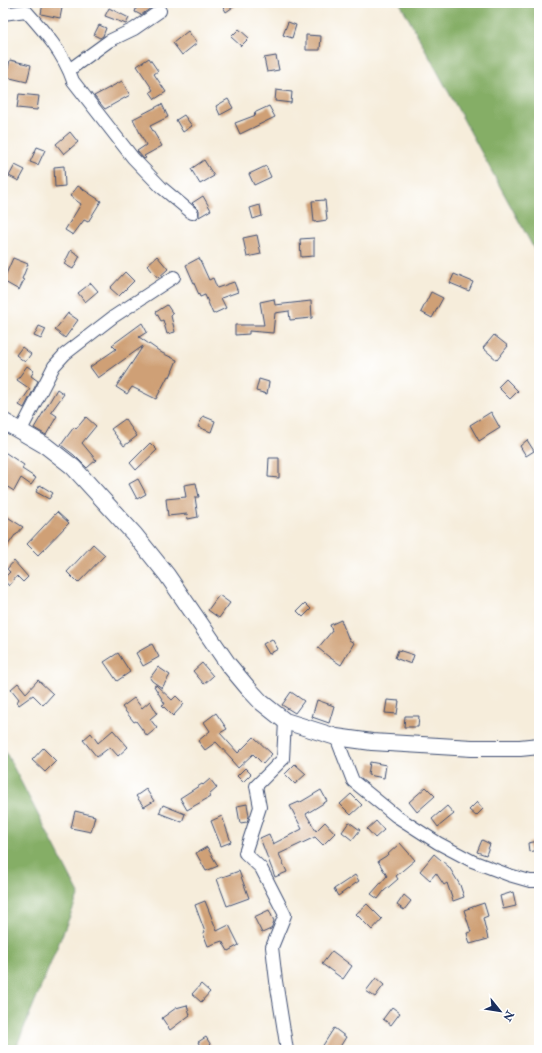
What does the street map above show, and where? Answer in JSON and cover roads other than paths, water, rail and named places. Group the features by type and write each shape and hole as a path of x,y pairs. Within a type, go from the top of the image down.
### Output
{"main road":[{"path":"3,422 21,430 46,446 73,466 93,487 135,535 167,576 233,670 260,702 285,721 336,737 372,742 436,747 520,748 539,746"}],"street":[{"path":"3,14 26,10 45,31 69,70 73,81 132,158 161,187 192,213"},
{"path":"69,70 109,41 134,30 160,11"},
{"path":"21,430 54,366 65,354 113,317 174,277"},
{"path":"285,721 282,758 256,786 260,808 245,853 261,868 285,915 272,948 286,1050"},
{"path":"336,737 353,781 396,816 438,843 472,861 509,875 530,881 539,881"}]}
